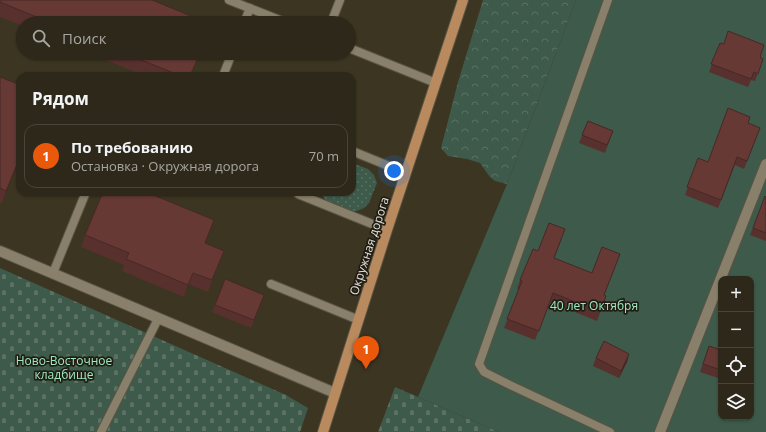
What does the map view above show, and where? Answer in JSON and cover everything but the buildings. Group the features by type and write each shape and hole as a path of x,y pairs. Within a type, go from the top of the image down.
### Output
{"main road":[{"name":"Окружная дорога","path":"323,432 387,230 463,0"}],"street":[{"path":"660,432 766,164"},
{"path":"0,251 335,393"}],"lane":[{"path":"229,0 270,16"},
{"path":"334,16 340,0"},
{"path":"608,0 479,364 484,372 610,432"},
{"path":"247,16 250,8"},
{"path":"356,51 436,83"},
{"path":"225,72 229,60"},
{"path":"356,153 406,173"},
{"path":"53,273 84,196"},
{"path":"303,196 387,230"},
{"path":"271,284 359,320"},
{"path":"101,432 158,319"}],"green space":[{"path":"483,0 576,0 507,184 495,181 490,177 480,163 448,156 441,148 458,82"},
{"name":"40 лет Октября","path":"576,0 766,0 766,432 499,432 418,397 507,184"},
{"path":"356,164 368,169 374,175 377,183 369,203 364,208 357,211 352,211 326,201 323,196 356,196"},
{"name":"Ново-Восточное кладбище","path":"0,268 286,395 308,408 300,432 0,432"},
{"path":"395,387 499,432 378,432"}],"place":[{"name":"По требованию","path":"366,369"}]}
